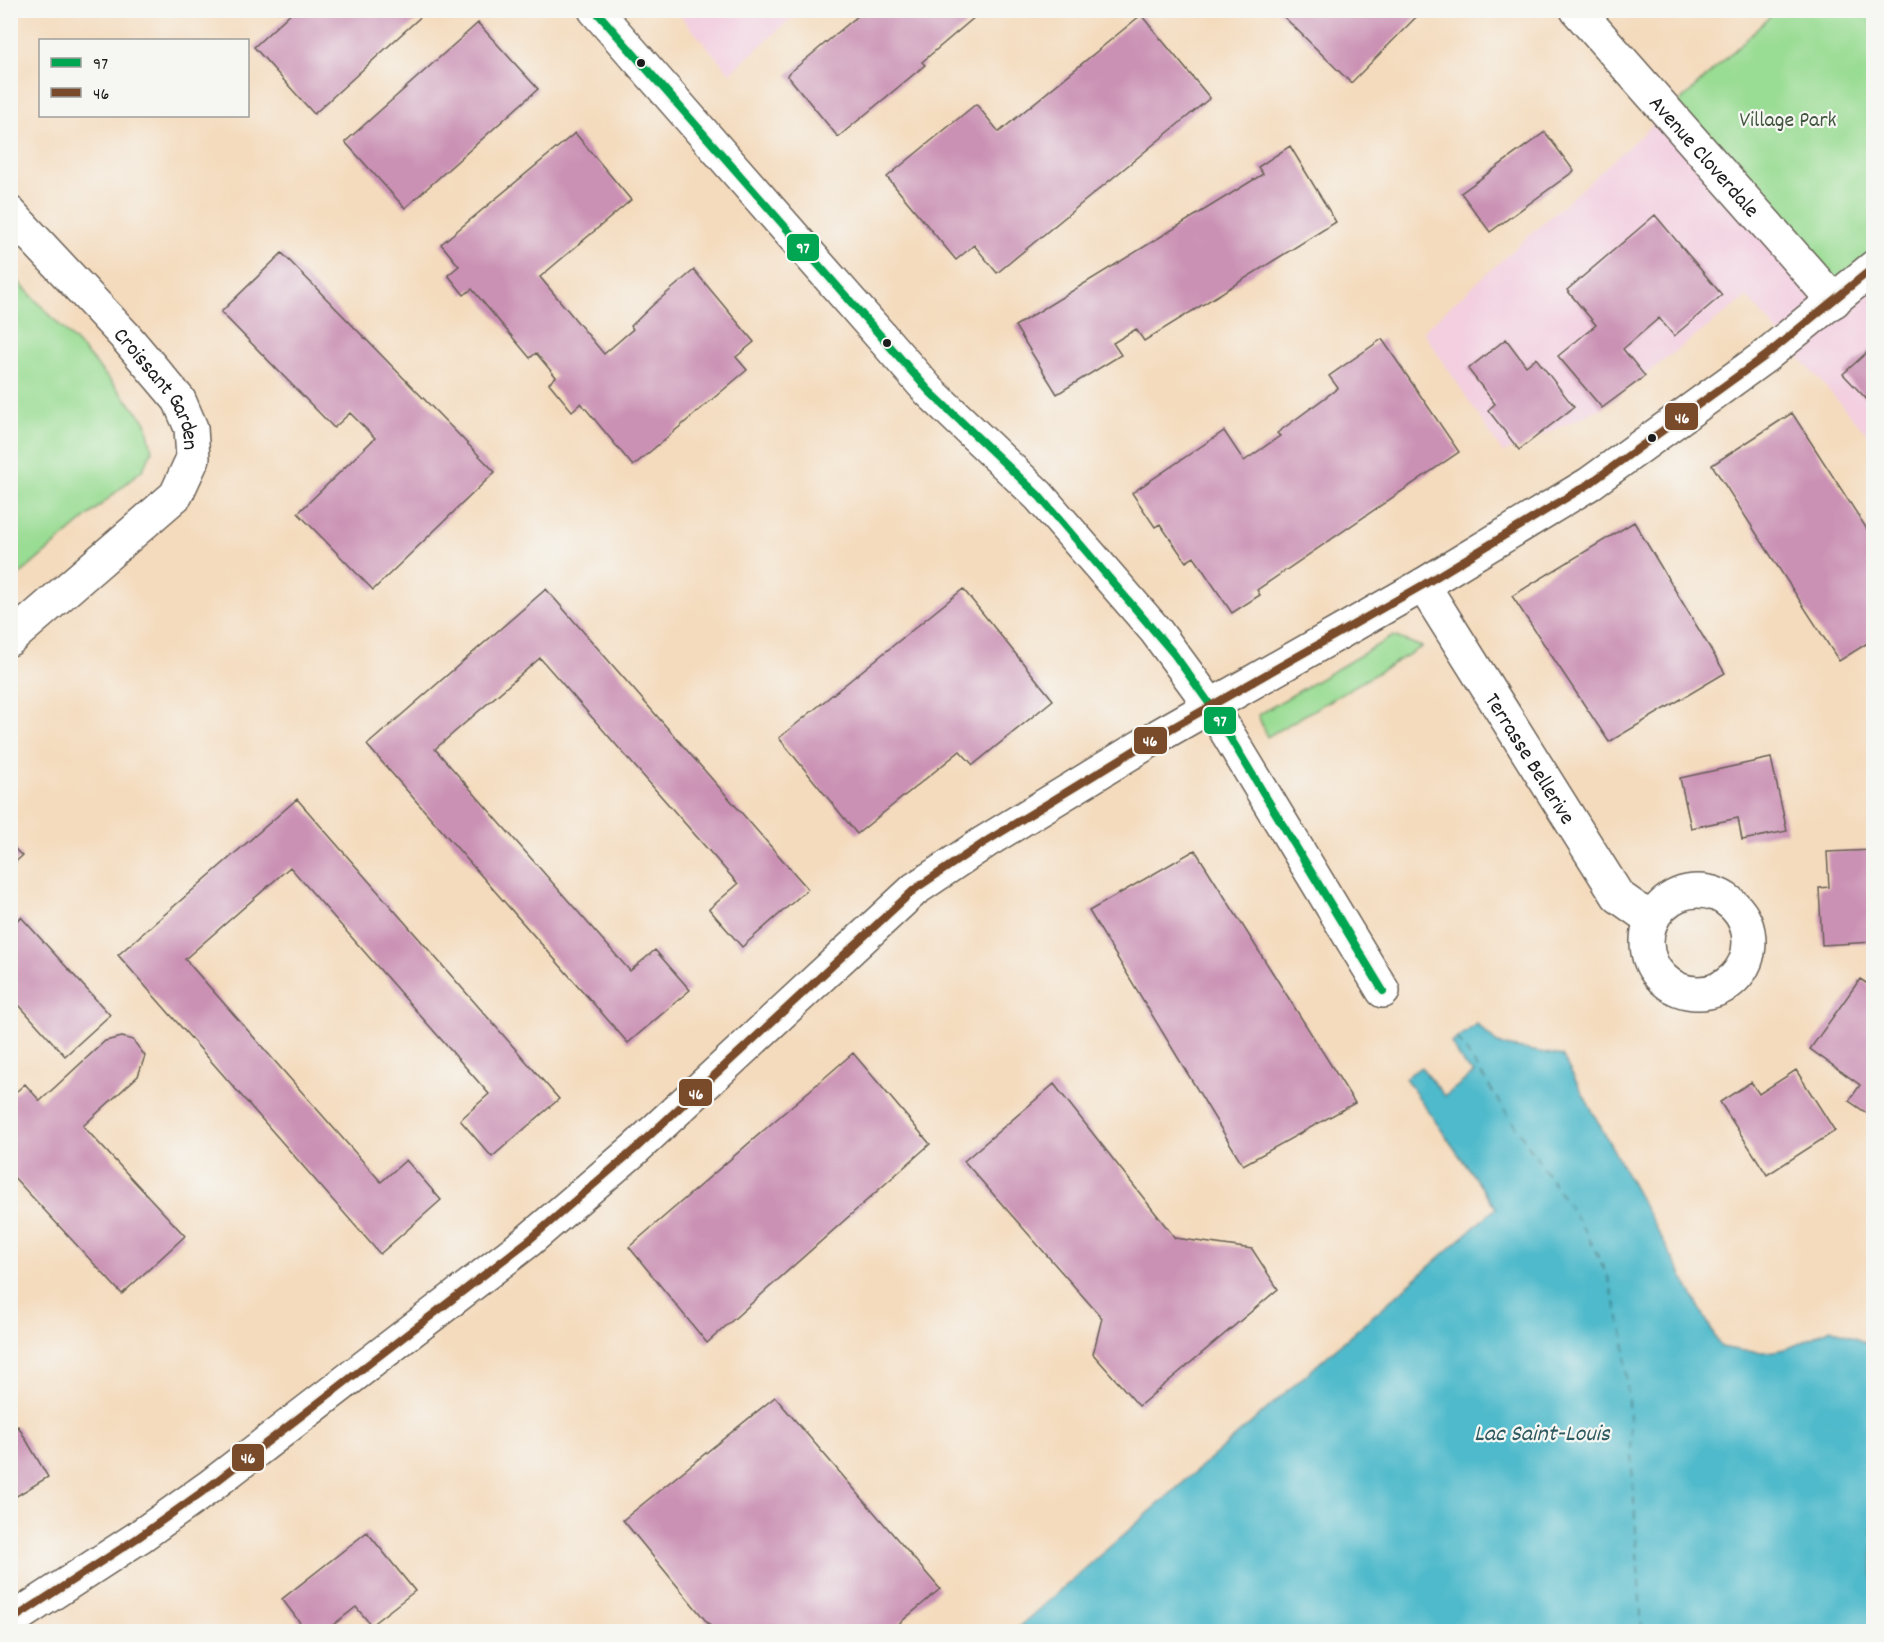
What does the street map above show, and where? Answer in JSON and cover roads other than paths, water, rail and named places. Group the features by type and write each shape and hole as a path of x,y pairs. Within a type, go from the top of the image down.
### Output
{"street":[{"path":"595,10 929,391 1039,496 1162,639 1211,706 1383,990"},
{"name":"Avenue Cloverdale","path":"1577,10 1834,301"},
{"name":"Croissant Garden","path":"10,213 123,335 178,400 192,428 193,458 176,495 10,639"},
{"path":"10,1621 109,1557 208,1487 528,1241 635,1149 915,889 1051,800 1423,585 1625,460 1834,301 1874,267"},
{"name":"Terrasse Bellerive","path":"1423,585 1618,896 1652,920"}],"water":[{"name":"Lac Saint-Louis","path":"1477,1024 1496,1042 1505,1046 1562,1056 1721,1347 1754,1352 1779,1350 1831,1328 1873,1346 1873,1631 1014,1631 1496,1208 1405,1078 1421,1067 1445,1096 1474,1073 1464,1065 1451,1043"}],"park label":[{"name":"Village Park","path":"1788,118"}]}
